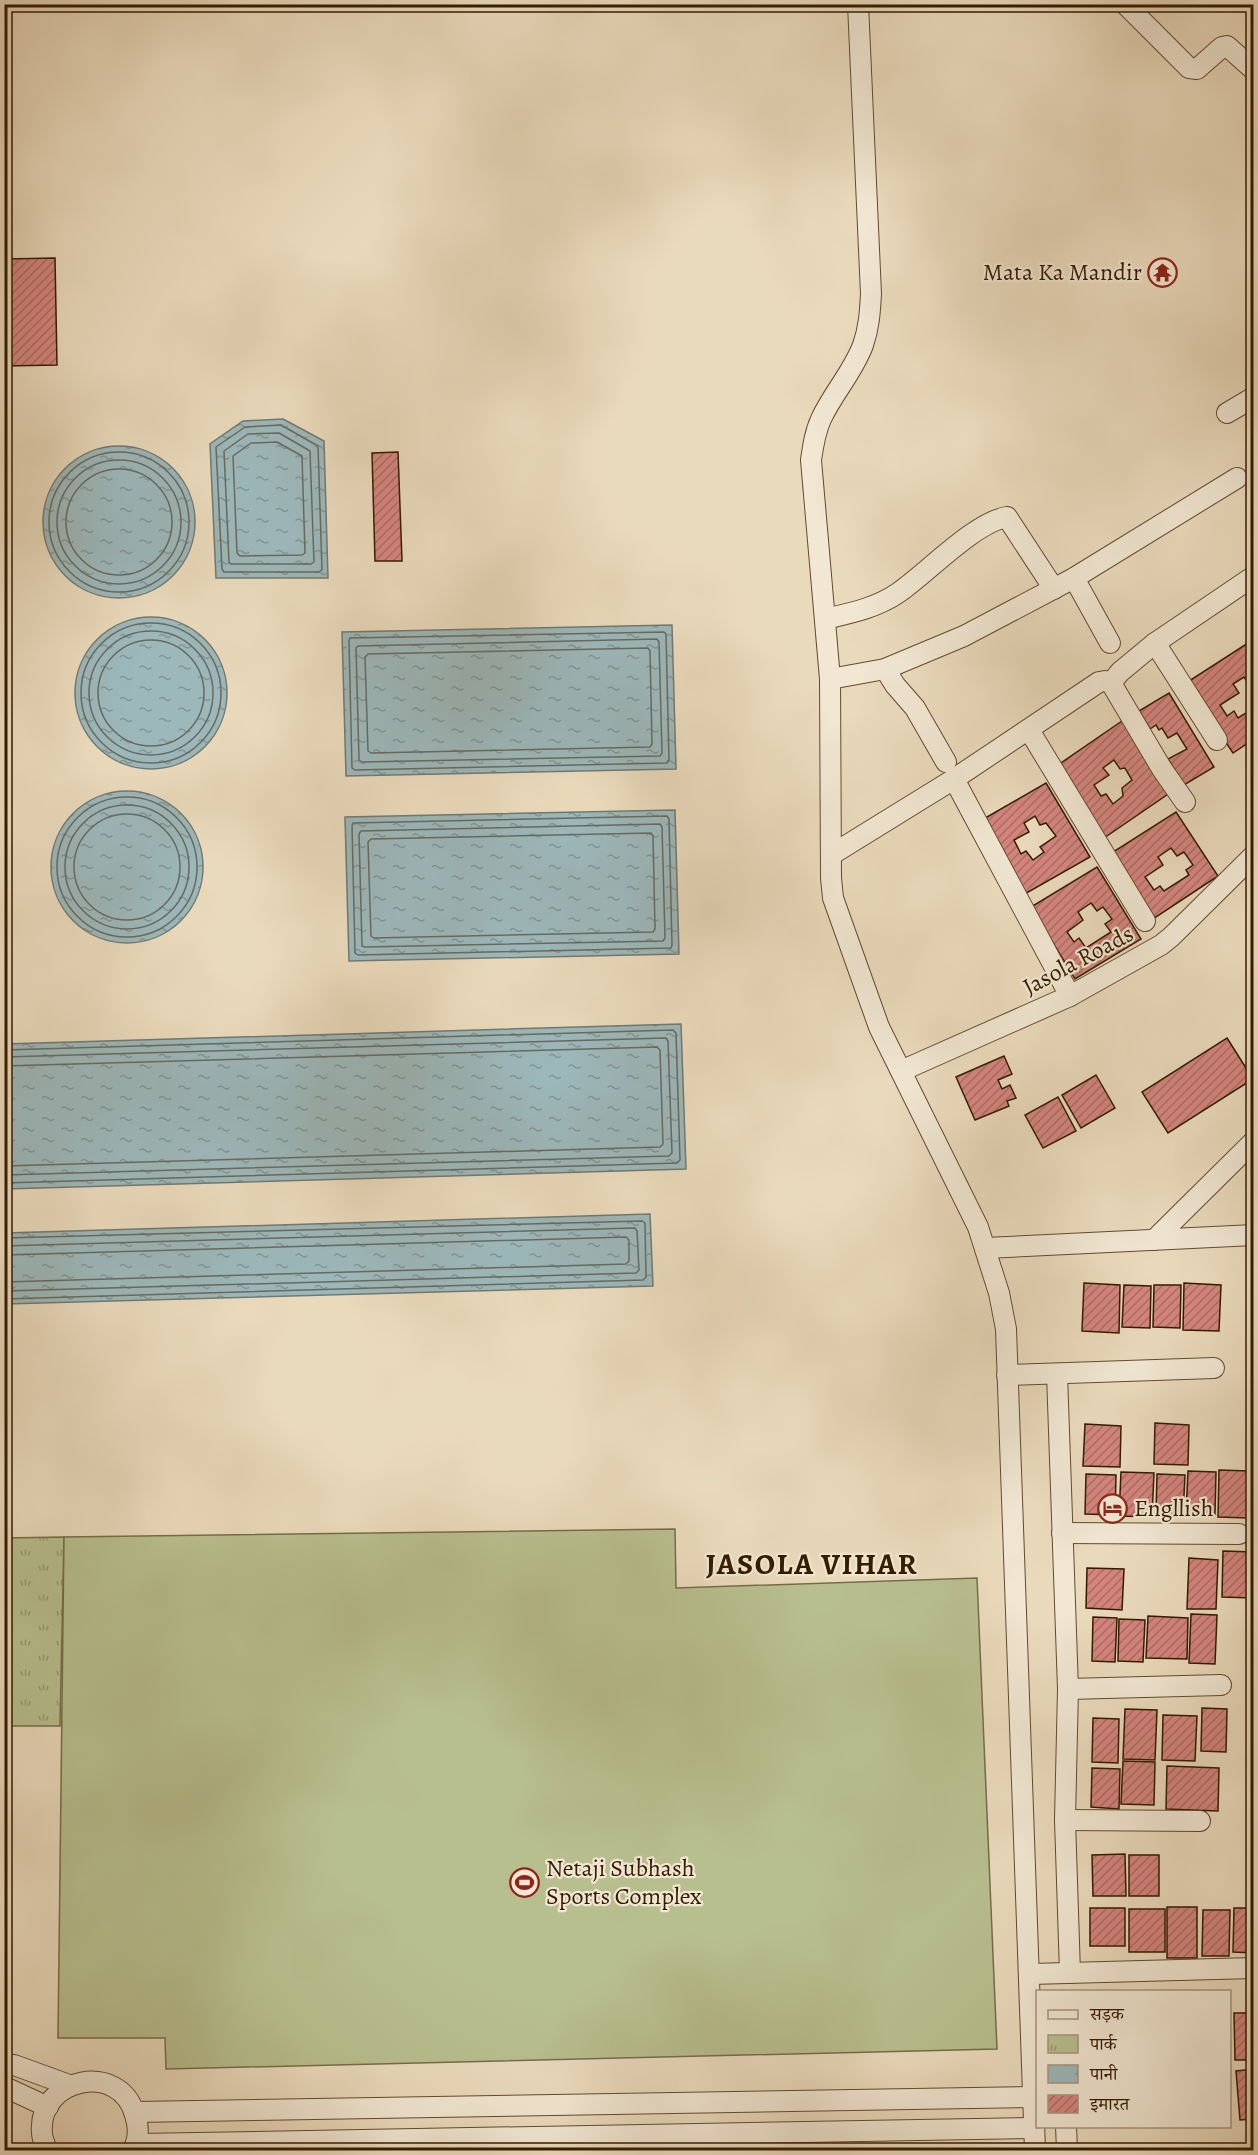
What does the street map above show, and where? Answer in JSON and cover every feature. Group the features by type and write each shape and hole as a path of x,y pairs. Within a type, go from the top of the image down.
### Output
{"street":[{"path":"858,4 871,294 869,325 859,355 821,419 811,460 830,679 833,898 879,1027 978,1227 999,1293 1006,1329 1035,2151"},
{"path":"1125,4 1189,68 1197,69 1222,47 1227,46 1254,70"},
{"path":"1227,413 1254,397"},
{"path":"830,679 885,669 964,636 1074,578 1237,478"},
{"path":"825,619 867,609 897,593 979,529 999,518 1007,517 1054,589"},
{"path":"1111,683 1120,672 1155,643 1254,576"},
{"path":"1074,578 1110,643"},
{"path":"1155,643 1217,740"},
{"path":"885,669 894,685 915,708 1070,996"},
{"path":"831,855 950,771 1029,730 1099,682 1105,681 1111,683 1162,769 1185,802"},
{"path":"1029,730 1145,921"},
{"name":"Jasola Roads","path":"901,1071 1070,996 1161,945 1254,855"},
{"path":"1154,1240 1254,1141"},
{"path":"985,1248 1254,1235"},
{"path":"1007,1375 1214,1368"},
{"path":"1057,1374 1068,1689 1065,1820 1070,1973"},
{"path":"1062,1533 1239,1534"},
{"path":"1068,1689 1221,1685"},
{"path":"1065,1820 1200,1821"},
{"path":"1030,1974 1254,1968"},
{"path":"4,2065 14,2065 69,2085"},
{"path":"47,2151 42,2133 44,2115 53,2097 69,2085 86,2080 105,2083 122,2092 133,2106 139,2125 135,2147 1034,2128"},
{"path":"4,2089 9,2089 48,2107"},
{"path":"135,2112 1033,2097"},
{"path":"1066,2128 1067,2151"}],"green space":[{"name":"Netaji Subhash Sports Complex","path":"675,1529 676,1588 977,1578 997,2049 166,2069 165,2038 58,2038 64,1537"},
{"path":"64,1537 60,1726 5,1726 4,1538"}],"water":[{"path":"283,419 324,441 328,578 216,578 210,444 243,421"},
{"path":"119,446 148,452 161,459 172,469 182,480 189,493 195,522 189,551 182,564 172,575 161,585 148,592 119,598 90,592 77,585 66,575 56,564 49,551 43,522 49,493 56,480 66,469 77,459 90,452"},
{"path":"151,617 180,623 193,630 204,640 214,651 221,664 227,693 221,722 214,735 204,746 193,756 180,763 151,769 122,763 109,756 98,746 88,735 81,722 75,693 81,664 88,651 98,640 109,630 122,623"},
{"path":"672,625 676,769 346,776 342,632"},
{"path":"127,791 156,797 169,804 180,814 190,825 197,838 203,867 197,896 190,909 180,920 169,930 156,937 127,943 98,937 85,930 74,920 64,909 57,896 51,867 57,838 64,825 74,814 85,804 98,797"},
{"path":"675,810 679,954 349,961 345,817"},
{"path":"681,1024 686,1169 5,1189 5,1044"},
{"path":"650,1214 653,1286 5,1304 5,1233"}],"building":[{"path":"55,258 57,365 4,366 4,259"},
{"path":"398,452 402,561 375,561 372,453"},
{"path":"1251,641 1254,645 1254,682 1249,685 1244,677 1233,684 1239,693 1220,705 1227,716 1234,711 1238,718 1254,708 1254,739 1233,753 1186,683"},
{"path":"1169,693 1214,767 1184,785 1168,759 1187,749 1177,733 1168,738 1162,728 1159,730 1156,725 1150,729 1139,711"},
{"path":"1122,721 1171,792 1104,838 1055,767","holes":["1114,760 1120,769 1125,768 1132,780 1122,788 1123,796 1113,804 1106,794 1101,796 1094,785 1109,775 1103,768"]},
{"path":"1046,783 1090,857 1023,895 980,821","holes":["1035,816 1040,825 1046,823 1056,836 1040,847 1044,852 1033,860 1026,851 1021,854 1014,840 1029,832 1024,823"]},
{"path":"1176,812 1218,876 1153,919 1110,854","holes":["1171,848 1177,856 1184,852 1193,865 1186,870 1189,875 1164,891 1160,886 1154,890 1145,877 1163,865 1158,857"]},
{"path":"1097,867 1141,939 1075,979 1031,907","holes":["1091,903 1097,911 1103,907 1112,919 1105,924 1111,932 1086,948 1079,938 1074,942 1067,932 1083,920 1078,912"]},
{"path":"1227,1038 1253,1079 1168,1133 1142,1092"},
{"path":"1004,1056 1012,1074 998,1080 1002,1089 1010,1085 1016,1098 1007,1101 1009,1106 975,1120 956,1077"},
{"path":"1096,1075 1115,1108 1081,1128 1062,1095"},
{"path":"1058,1097 1076,1131 1043,1148 1025,1115"},
{"path":"1084,1283 1120,1285 1119,1333 1082,1331"},
{"path":"1184,1283 1221,1285 1219,1331 1183,1330"},
{"path":"1124,1285 1151,1286 1150,1328 1122,1327"},
{"path":"1154,1285 1181,1285 1180,1328 1153,1327"},
{"path":"1155,1423 1189,1425 1188,1465 1154,1464"},
{"path":"1085,1424 1121,1426 1120,1467 1083,1466"},
{"path":"1219,1470 1249,1471 1248,1518 1218,1517"},
{"path":"1188,1471 1216,1472 1215,1514 1186,1513"},
{"path":"1121,1472 1154,1473 1152,1517 1119,1516"},
{"path":"1086,1474 1116,1475 1115,1515 1085,1514"},
{"path":"1157,1474 1185,1475 1183,1515 1156,1514"},
{"path":"1223,1551 1254,1552 1253,1598 1222,1597"},
{"path":"1189,1558 1218,1560 1216,1609 1187,1609"},
{"path":"1087,1568 1124,1569 1122,1610 1086,1608"},
{"path":"1191,1614 1217,1615 1215,1664 1189,1663"},
{"path":"1148,1616 1188,1618 1187,1659 1146,1658"},
{"path":"1093,1617 1117,1618 1115,1662 1092,1661"},
{"path":"1119,1619 1145,1620 1143,1662 1118,1661"},
{"path":"1202,1708 1227,1709 1226,1752 1201,1751"},
{"path":"1125,1709 1157,1710 1155,1760 1123,1759"},
{"path":"1163,1715 1197,1716 1195,1761 1162,1760"},
{"path":"1093,1718 1119,1719 1118,1763 1092,1762"},
{"path":"1123,1761 1155,1762 1154,1805 1121,1804"},
{"path":"1167,1766 1219,1768 1218,1811 1166,1809"},
{"path":"1092,1768 1120,1769 1119,1809 1091,1807"},
{"path":"1125,1854 1126,1896 1093,1896 1092,1855"},
{"path":"1129,1855 1159,1855 1159,1896 1129,1896"},
{"path":"1167,1907 1197,1907 1197,1958 1167,1958"},
{"path":"1090,1908 1125,1908 1125,1946 1090,1946"},
{"path":"1234,1908 1254,1908 1254,1953 1233,1952"},
{"path":"1129,1909 1165,1909 1165,1952 1129,1952"},
{"path":"1203,1910 1230,1910 1229,1956 1202,1956"},
{"path":"1234,2013 1254,2013 1254,2060 1235,2060"},
{"path":"1254,2069 1254,2119 1240,2120 1236,2071"}],"place":[{"name":"Mata Ka Mandir","path":"1163,272"},
{"name":"Engllish","path":"1113,1508"},
{"name":"Netaji Subhash Sports Complex","path":"525,1882"}],"district":[{"name":"JASOLA VIHAR","path":"812,1564"}]}
